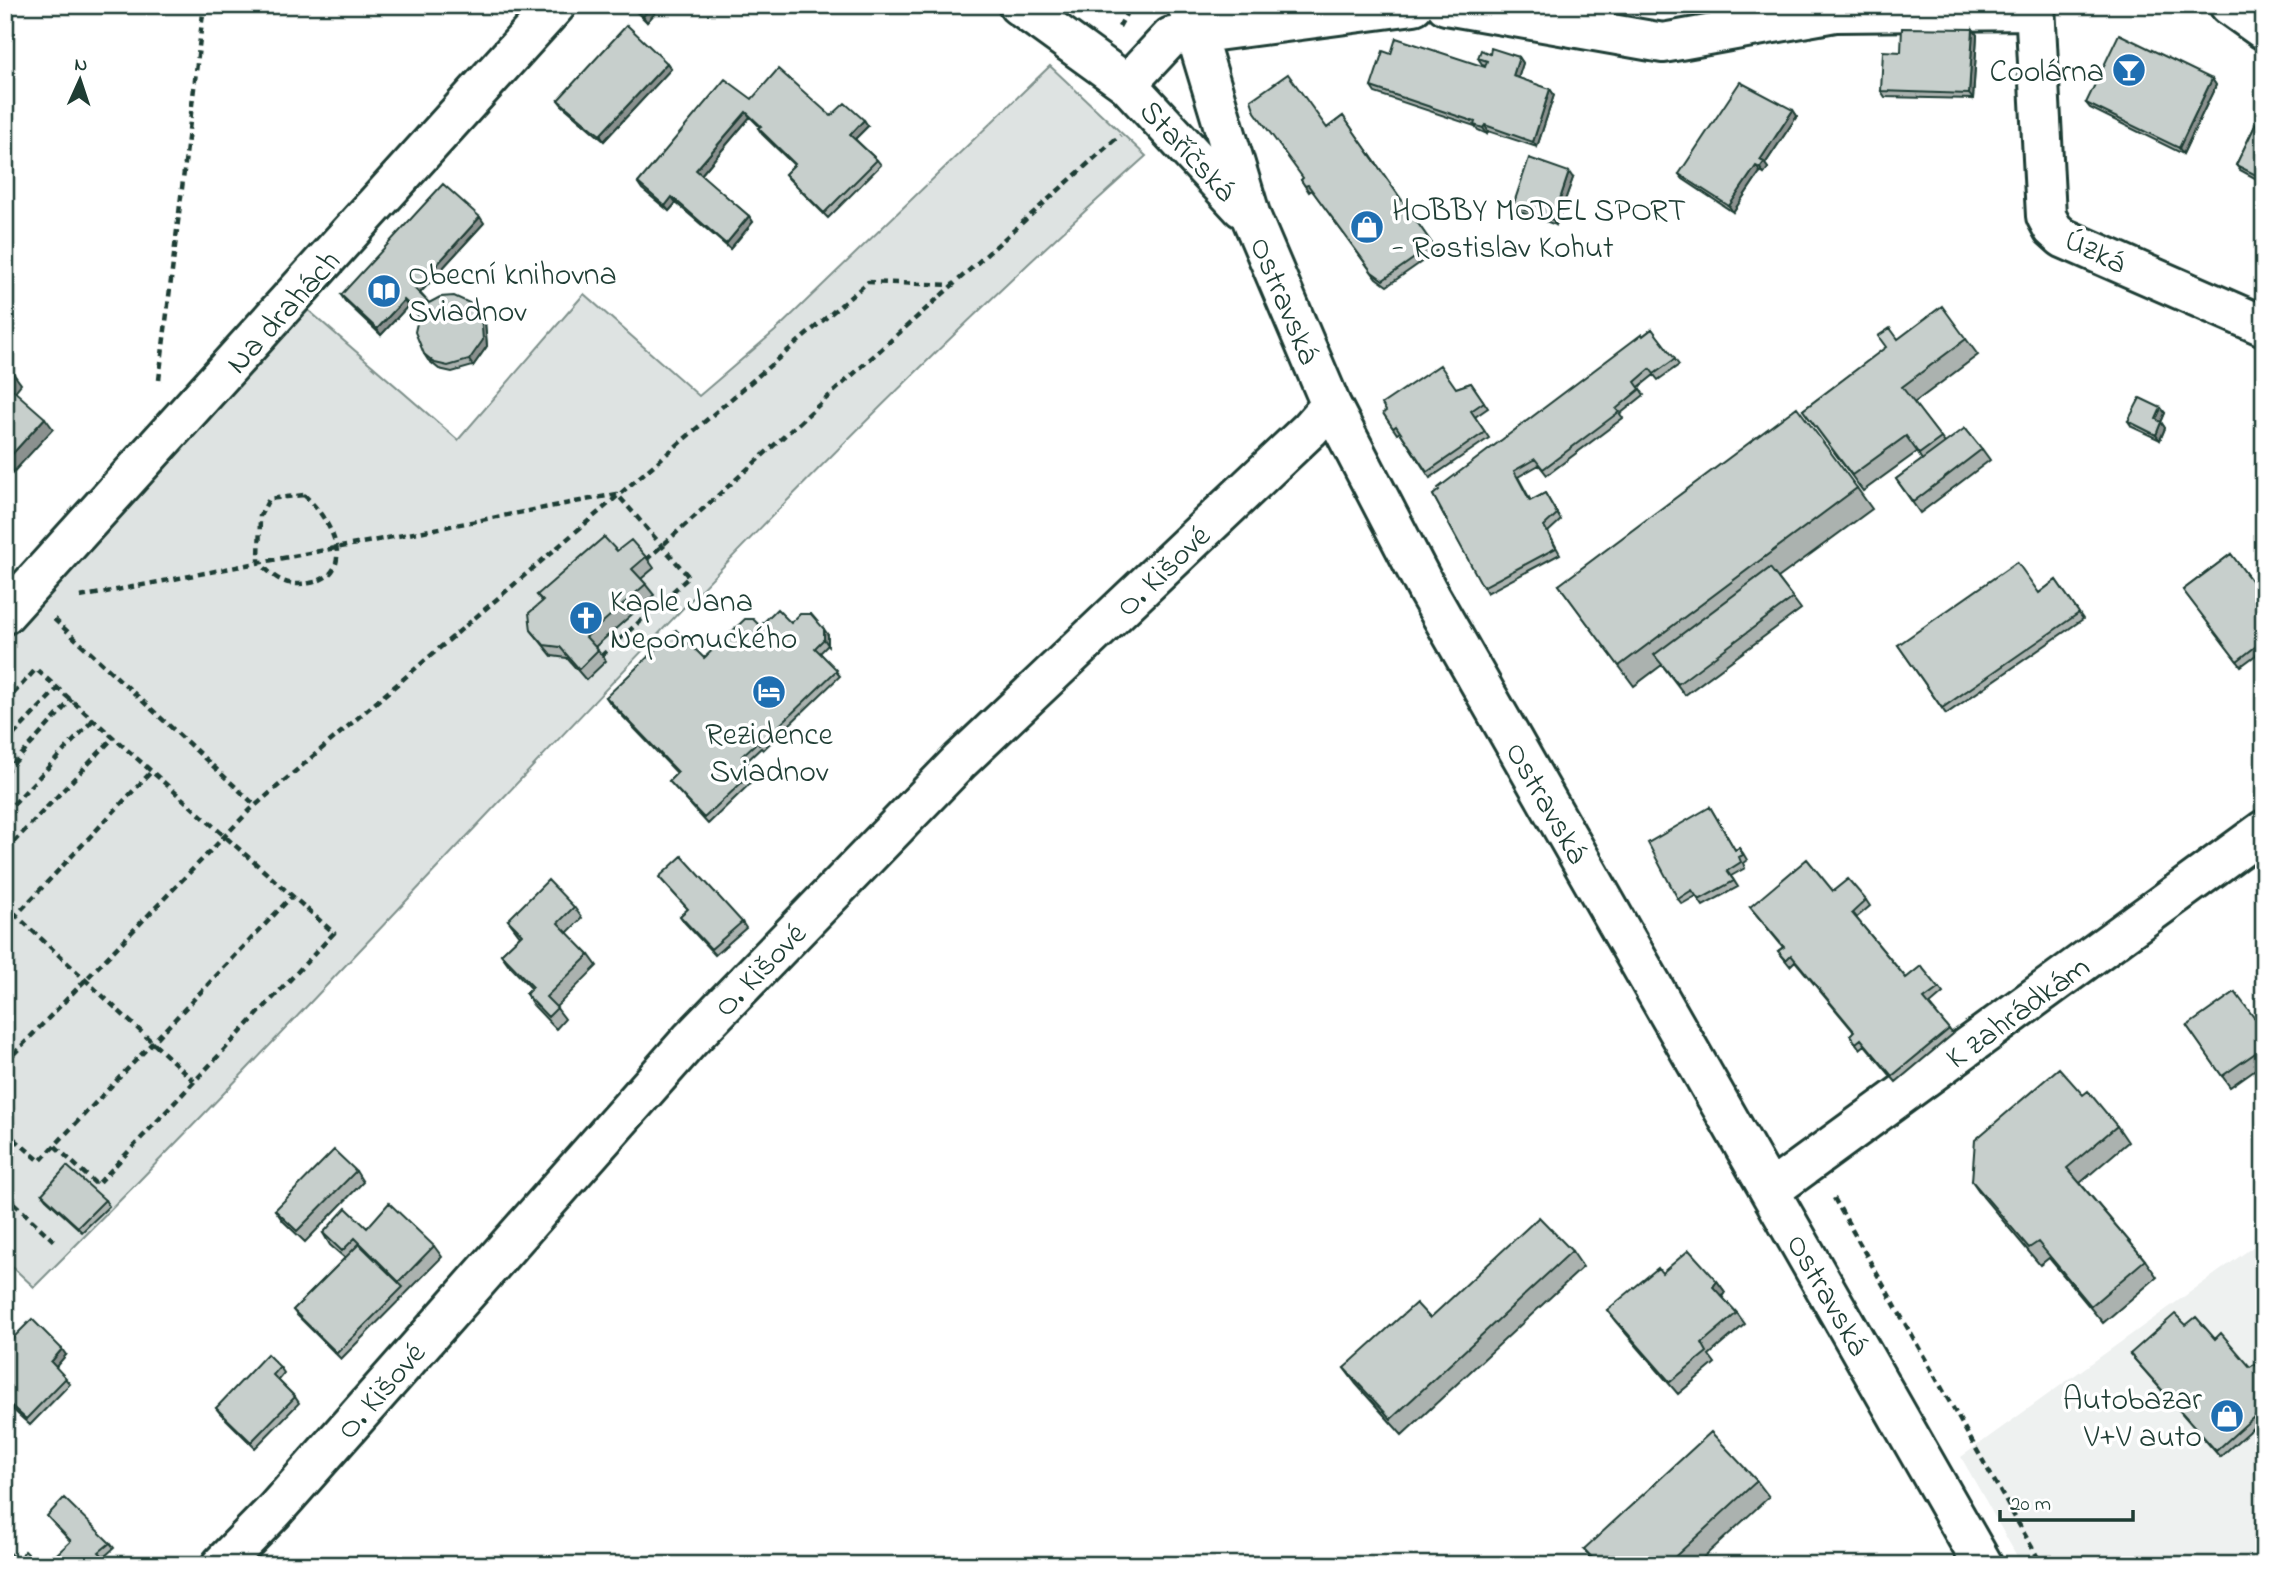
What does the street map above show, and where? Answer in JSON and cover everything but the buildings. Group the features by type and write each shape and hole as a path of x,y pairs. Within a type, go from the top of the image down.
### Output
{"street":[{"name":"Na drahách","path":"23,604 556,5"},
{"name":"Staříčská","path":"1018,5 1139,95 1251,218"},
{"path":"1191,20 1413,5"},
{"name":"Úzká","path":"1446,5 1663,43 1835,12 2035,8 2046,215 2053,229 2063,238 2264,326"},
{"path":"2229,5 2264,30"},
{"name":"Staříčská","path":"1139,95 1171,37 1191,20"},
{"name":"Ostravská","path":"1191,20 1251,218 1331,405 1428,592 1983,1565"},
{"name":"O. Kišové","path":"221,1565 274,1511 690,1040 960,761 1310,429 1331,405"},
{"name":"K zahrádkám","path":"1770,1191 2264,830"}],"path":[{"path":"158,387 204,5"},
{"path":"646,560 953,285 1139,95"},
{"path":"5,1063 255,805 868,282 953,285"},
{"path":"23,604 338,548 617,494"},
{"path":"598,659 689,577 617,494"},
{"path":"304,495 319,508 338,548 334,570 323,580 294,586 275,579 259,562 260,516 269,499 304,495"},
{"path":"23,604 255,805"},
{"path":"5,703 36,669 334,933 97,1185 55,1146"},
{"path":"5,744 59,687"},
{"path":"5,774 72,699"},
{"path":"5,813 94,719"},
{"path":"5,851 114,737"},
{"path":"5,927 152,771"},
{"path":"5,1131 40,1161 292,896"},
{"path":"5,905 194,1081"},
{"path":"1813,1160 2042,1565"},
{"path":"5,1195 55,1242"}],"shaded area":[{"path":"1050,66 1146,156 1000,290 719,570 173,1146 34,1287 5,1260 5,642 307,309 458,440 584,294 699,396 775,331"},
{"path":"2264,1239 2264,1565 2022,1565 1961,1457"}],"place":[{"name":"Coolárna","path":"2129,70"},
{"name":"HOBBY MODEL SPORT - Rostislav Kohut","path":"1367,227"},
{"name":"Obecní knihovna Sviadnov","path":"384,291"},
{"name":"Kaple Jana Nepomuckého","path":"586,618"},
{"name":"Rezidence Sviadnov","path":"769,692"},
{"name":"Autobazar V+V auto","path":"2227,1416"}]}
